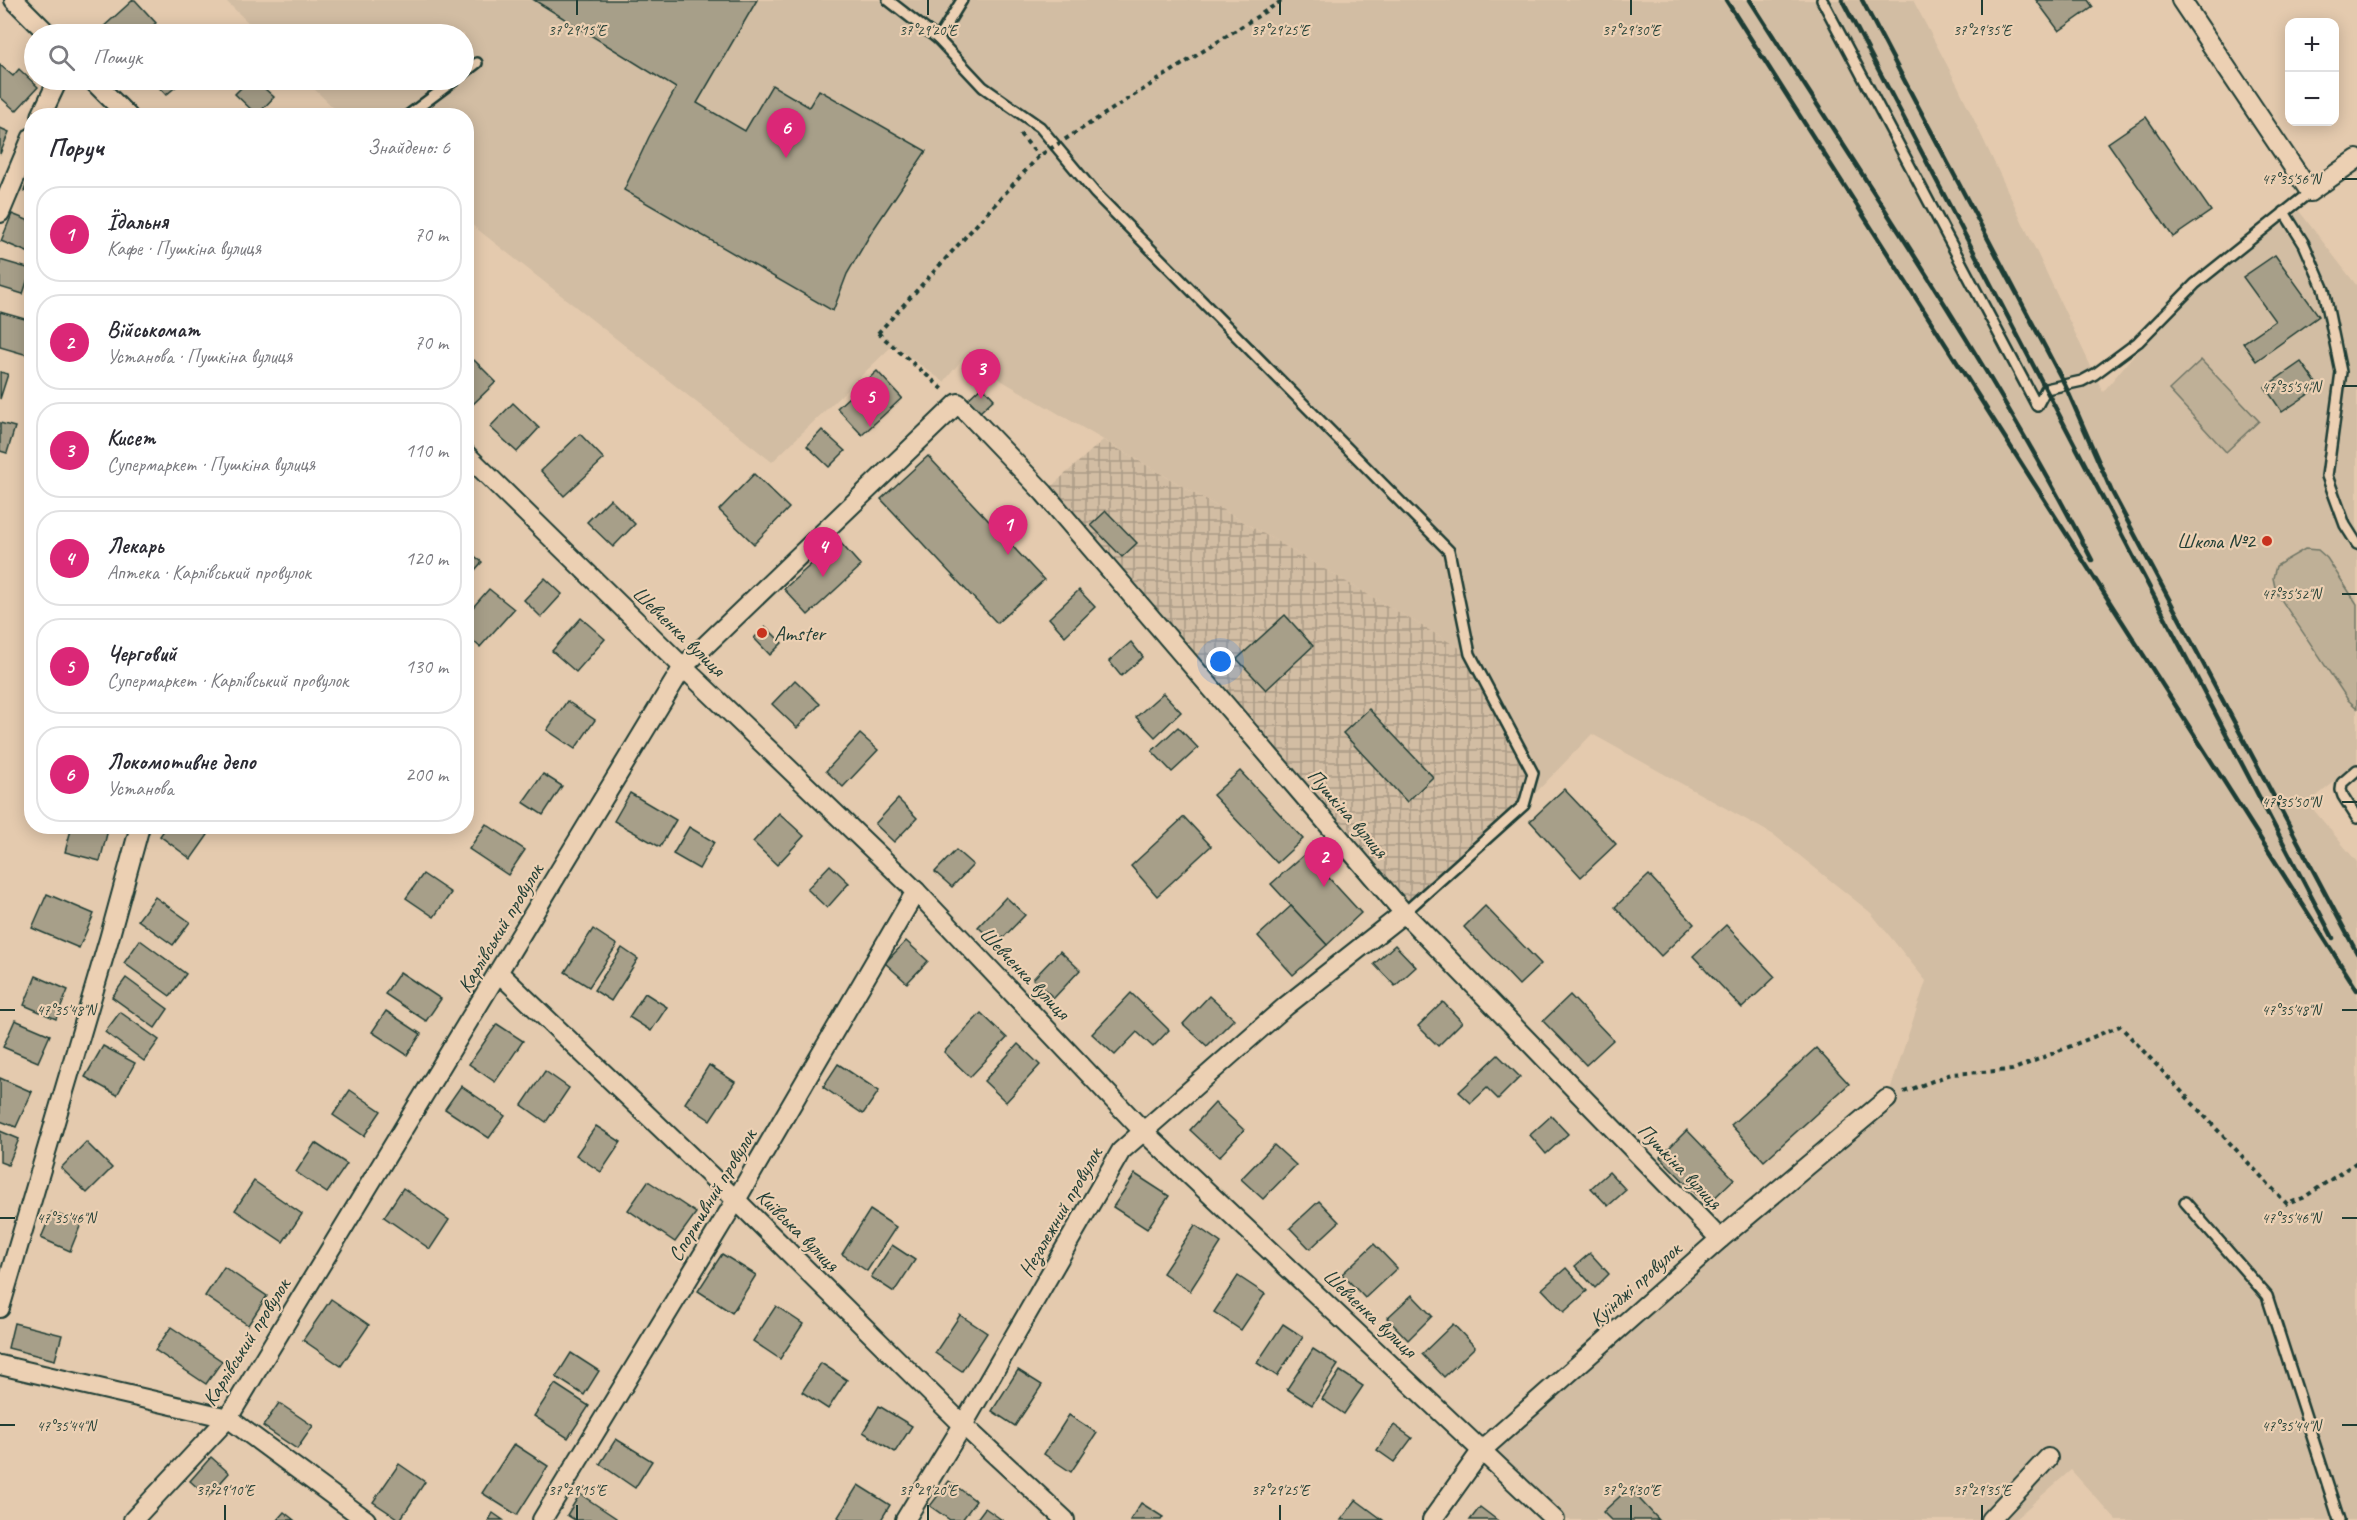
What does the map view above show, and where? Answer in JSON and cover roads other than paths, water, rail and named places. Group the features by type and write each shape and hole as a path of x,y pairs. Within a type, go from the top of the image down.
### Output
{"street":[{"path":"14,0 38,24"},
{"path":"2181,0 2310,192 2357,159"},
{"path":"45,108 53,90"},
{"path":"102,90 120,108"},
{"path":"0,213 24,156"},
{"name":"Пушкіна вулиця","path":"957,403 1044,493 1404,913 1720,1239"},
{"name":"Карлівський провулок","path":"133,1520 228,1418 683,668 957,403"},
{"name":"Шевченка вулиця","path":"474,462 683,668 916,891 1144,1132 1555,1520"},
{"path":"0,1308 138,834"},
{"name":"Спортивний провулок","path":"542,1520 736,1200 916,891"},
{"name":"Незалежний провулок","path":"905,1520 963,1425 1121,1151 1286,1006 1404,913"},
{"name":"Київська вулиця","path":"499,973 736,1200 963,1425 1065,1520"},
{"name":"Куїнджі провулок","path":"1432,1520 1482,1450 1720,1239 1887,1099"},
{"path":"0,1365 228,1418 366,1520"},
{"path":"1989,1520 2048,1458"}],"lane":[{"path":"888,0 938,39 983,87 1040,127 1095,193 1449,552 1470,654 1533,772 1524,805 1404,913"},
{"path":"938,39 962,0"},
{"path":"1822,0 2037,406 2046,389 2082,381 2096,374 2138,342 2195,284 2310,192"},
{"path":"418,108 442,90"},
{"path":"2284,212 2304,244 2324,290 2341,372 2327,476 2345,525 2357,544"},
{"path":"2357,770 2342,783 2341,790 2357,818"},
{"path":"2185,1202 2266,1296 2339,1520"}],"railway":[{"path":"1726,0 2357,990"},
{"path":"1750,0 1971,346 2092,560"},
{"path":"1842,0 2333,938"},
{"path":"1862,0 2065,385 2111,490 2357,953"}],"place":[{"name":"Локомотивне депо","path":"786,158"},
{"name":"Кисет","path":"981,399"},
{"name":"Черговий","path":"870,427"},
{"name":"Школа №2","path":"2267,541"},
{"name":"Їдальня","path":"1008,555"},
{"name":"Лекарь","path":"823,577"},
{"name":"Amster","path":"762,633"},
{"name":"Військомат","path":"1324,887"}]}
